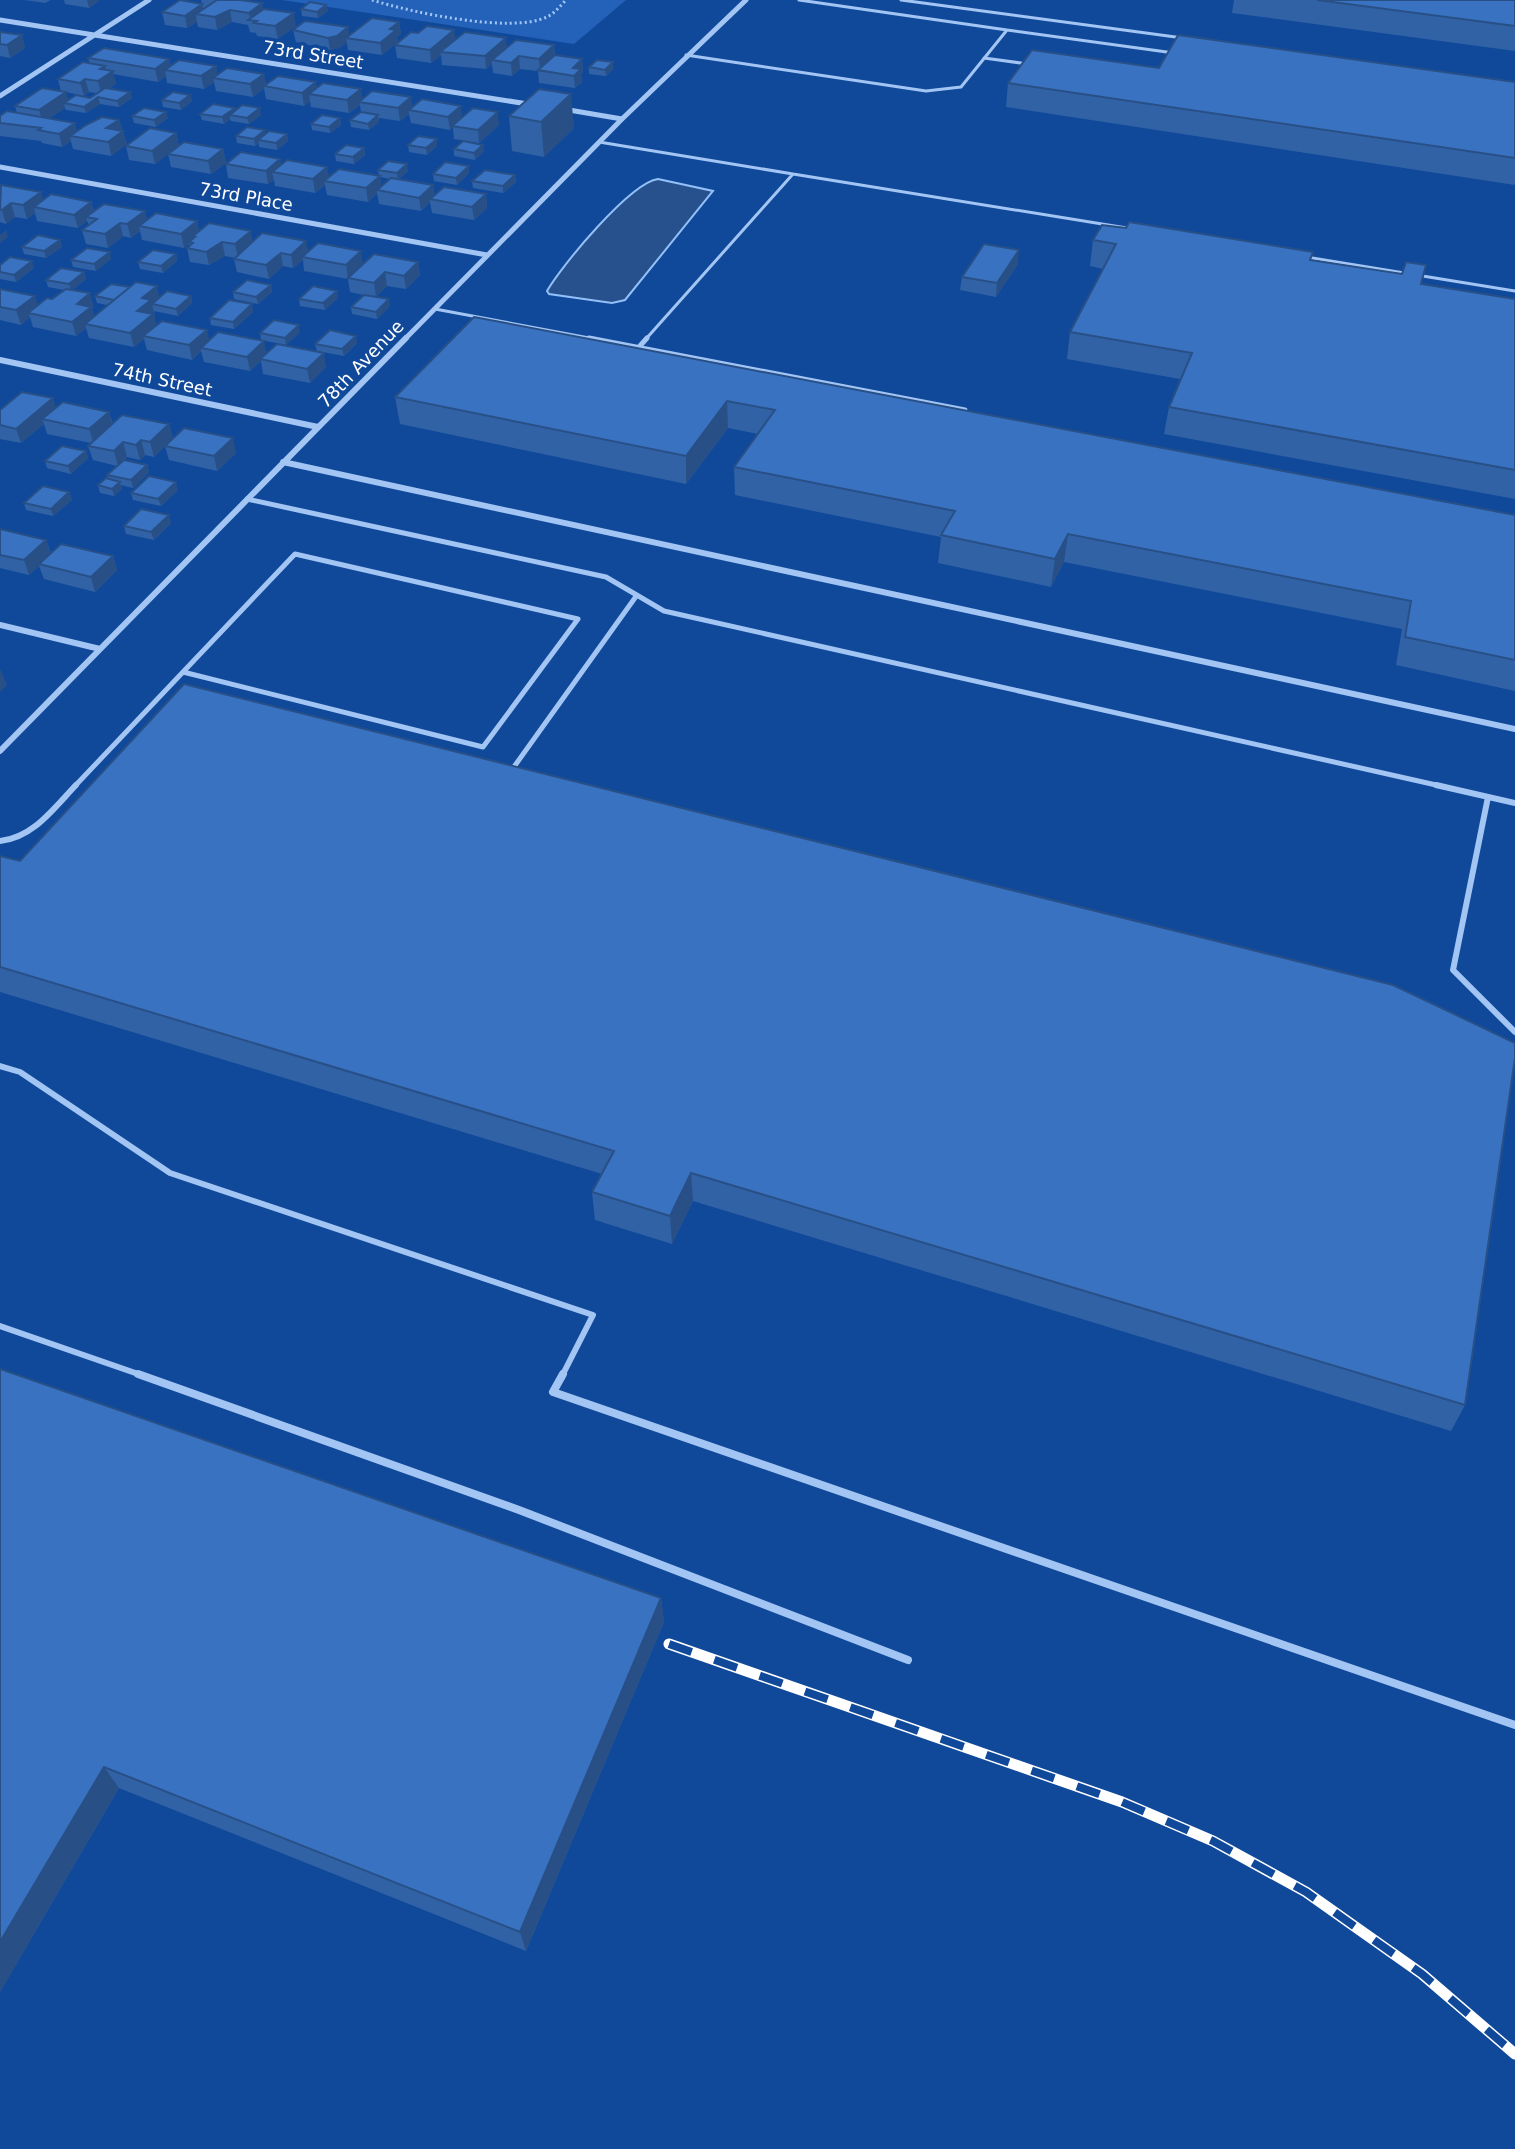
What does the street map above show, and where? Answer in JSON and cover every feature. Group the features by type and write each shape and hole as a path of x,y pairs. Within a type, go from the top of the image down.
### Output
{"street":[{"path":"0,96 149,0"},
{"name":"78th Avenue","path":"0,751 599,142 746,0"},
{"name":"73rd Street","path":"0,20 544,106"},
{"path":"560,109 622,119"},
{"name":"73rd Place","path":"0,167 487,255"},
{"name":"74th Street","path":"0,360 318,427"},
{"path":"283,462 1515,729"},
{"path":"0,625 100,649"}],"lane":[{"path":"799,0 1176,53"},
{"path":"901,0 1196,40"},
{"path":"686,55 926,91 961,87 1007,30"},
{"path":"984,58 1029,64"},
{"path":"599,142 1137,230"},
{"path":"639,347 793,174"},
{"path":"1294,255 1515,291"},
{"path":"435,309 974,412"},
{"path":"247,499 606,577 664,611 1515,803"},
{"path":"0,841 13,840 37,826 182,672 295,554 578,619 483,747 182,672"},
{"path":"505,780 637,595"},
{"path":"1488,797 1453,970 1515,1032"},
{"path":"0,1066 20,1072 170,1173 593,1315 553,1392 1515,1725"},
{"path":"0,1326 519,1510 908,1660"}],"path":[{"path":"372,0 403,9 511,23 544,19 566,0"}],"shaded area":[{"path":"282,0 626,0 574,44"},
{"path":"658,179 713,191 625,300 612,303 549,294 547,291 581,245 615,209 646,184"}],"building":[{"path":"180,0 202,4 185,16 162,12"},
{"path":"217,0 262,3 249,13 230,10 215,17 196,14"},
{"path":"1317,0 1515,0 1515,26"},
{"path":"310,2 326,5 317,12 301,9"},
{"path":"264,9 294,13 275,26 248,20"},
{"path":"372,18 399,22 390,29 396,30 380,43 346,38"},
{"path":"305,21 348,27 337,36 328,38 293,30"},
{"path":"427,26 454,30 430,50 395,45 411,32 418,33"},
{"path":"0,32 22,35 7,45 0,44"},
{"path":"465,32 506,38 485,56 440,52"},
{"path":"1178,35 1515,82 1515,158 1008,83 1032,50 1159,68"},
{"path":"516,40 554,45 539,59 519,56 511,63 492,60"},
{"path":"104,48 169,59 155,69 88,58"},
{"path":"555,55 582,59 573,68 581,69 574,76 538,70"},
{"path":"179,60 216,66 201,76 165,70"},
{"path":"597,60 613,62 605,70 589,67"},
{"path":"83,62 105,66 100,69 113,71 98,81 85,79 80,83 58,79"},
{"path":"227,68 264,74 250,84 213,78"},
{"path":"278,76 316,82 302,93 264,86"},
{"path":"323,83 361,89 347,100 309,94"},
{"path":"42,88 66,92 39,110 15,106"},
{"path":"105,88 130,92 117,101 98,97 84,107 64,103 76,95 90,98"},
{"path":"539,89 571,94 541,122 509,116"},
{"path":"372,91 411,97 398,108 359,102"},
{"path":"173,92 190,95 179,103 162,100"},
{"path":"422,99 461,106 448,117 409,110"},
{"path":"213,104 235,108 222,117 200,114"},
{"path":"242,105 260,108 247,118 230,115"},
{"path":"144,108 166,112 154,120 132,116"},
{"path":"473,108 498,112 478,130 452,126"},
{"path":"7,111 75,123 59,134 38,130 41,128 0,123 0,116"},
{"path":"361,112 378,115 368,124 350,120"},
{"path":"322,115 340,118 329,127 311,124"},
{"path":"102,117 119,120 106,128 123,131 108,142 70,136 86,125"},
{"path":"247,127 265,130 254,139 236,136"},
{"path":"150,128 176,133 152,151 126,146"},
{"path":"269,131 287,134 276,143 258,140"},
{"path":"418,136 437,139 426,148 408,145"},
{"path":"463,141 483,145 474,153 454,149"},
{"path":"184,142 223,149 208,161 168,154"},
{"path":"346,145 364,148 353,157 335,154"},
{"path":"241,152 280,159 266,171 226,164"},
{"path":"287,160 327,167 313,179 272,172"},
{"path":"388,161 407,164 397,173 378,170"},
{"path":"445,162 469,166 456,178 433,174"},
{"path":"339,169 380,176 366,188 324,181"},
{"path":"485,170 515,175 503,186 472,181"},
{"path":"391,178 433,185 419,198 377,190"},
{"path":"1,185 41,192 23,205 11,203 0,210"},
{"path":"444,187 486,194 472,207 430,199"},
{"path":"51,194 91,202 74,215 34,207"},
{"path":"104,204 145,211 105,234 82,230 97,219 86,217"},
{"path":"156,213 197,221 181,234 139,226"},
{"path":"1129,222 1313,252 1310,260 1402,274 1406,262 1426,265 1421,284 1515,299 1515,470 1169,407 1192,353 1070,332 1116,244 1093,240 1102,225 1126,228"},
{"path":"209,223 251,231 235,244 222,242 206,252 187,248 193,243 189,242 195,237 192,237"},
{"path":"262,233 306,241 291,255 281,253 266,265 234,259"},
{"path":"38,235 60,240 44,251 22,247"},
{"path":"318,243 361,251 346,265 302,257"},
{"path":"984,244 1019,250 997,283 962,277"},
{"path":"87,248 110,252 94,264 71,260"},
{"path":"153,250 176,254 161,266 138,262"},
{"path":"374,254 418,262 404,276 385,272 374,283 348,278"},
{"path":"10,257 32,261 14,275 0,272 0,265"},
{"path":"61,268 84,272 69,284 46,280"},
{"path":"247,280 271,285 256,297 233,292"},
{"path":"136,282 157,286 142,298 151,300 137,311 153,314 130,333 85,324"},
{"path":"111,284 130,287 114,300 95,296"},
{"path":"313,286 337,291 323,303 299,299"},
{"path":"0,289 35,296 16,310 0,307"},
{"path":"66,289 90,293 77,304 91,307 72,322 28,313 47,298 52,299"},
{"path":"167,291 191,296 176,309 152,304"},
{"path":"364,295 389,299 376,312 351,307"},
{"path":"229,300 252,304 233,322 210,318"},
{"path":"474,317 1515,515 1515,660 1405,637 1411,601 1068,534 1055,559 941,535 955,511 734,467 775,410 727,401 686,456 395,397"},
{"path":"274,320 299,325 285,338 260,333"},
{"path":"162,321 207,330 189,345 143,336"},
{"path":"330,330 356,336 342,349 315,344"},
{"path":"218,332 264,341 247,357 201,348"},
{"path":"277,344 324,353 307,369 260,359"},
{"path":"22,392 53,398 16,429 0,425 0,410"},
{"path":"63,402 109,412 89,429 42,419"},
{"path":"122,415 169,424 150,442 141,440 136,445 123,442 114,451 88,446"},
{"path":"184,428 233,438 214,456 165,446"},
{"path":"62,446 86,451 68,466 45,461"},
{"path":"124,460 147,465 131,480 107,475"},
{"path":"149,476 176,482 158,499 131,493"},
{"path":"106,478 120,482 112,489 98,485"},
{"path":"43,486 69,492 51,509 24,503"},
{"path":"141,509 169,515 151,532 124,526"},
{"path":"0,529 46,540 24,560 0,555"},
{"path":"61,544 113,556 91,577 39,564"},
{"path":"184,684 1393,985 1515,1043 1465,1405 691,1173 670,1216 592,1192 614,1151 0,967 0,856 20,861"},
{"path":"0,1369 661,1598 520,1932 104,1767 0,1942"}],"railway":[{"path":"669,1644 1122,1802 1213,1841 1306,1892 1422,1974 1515,2054"}]}
